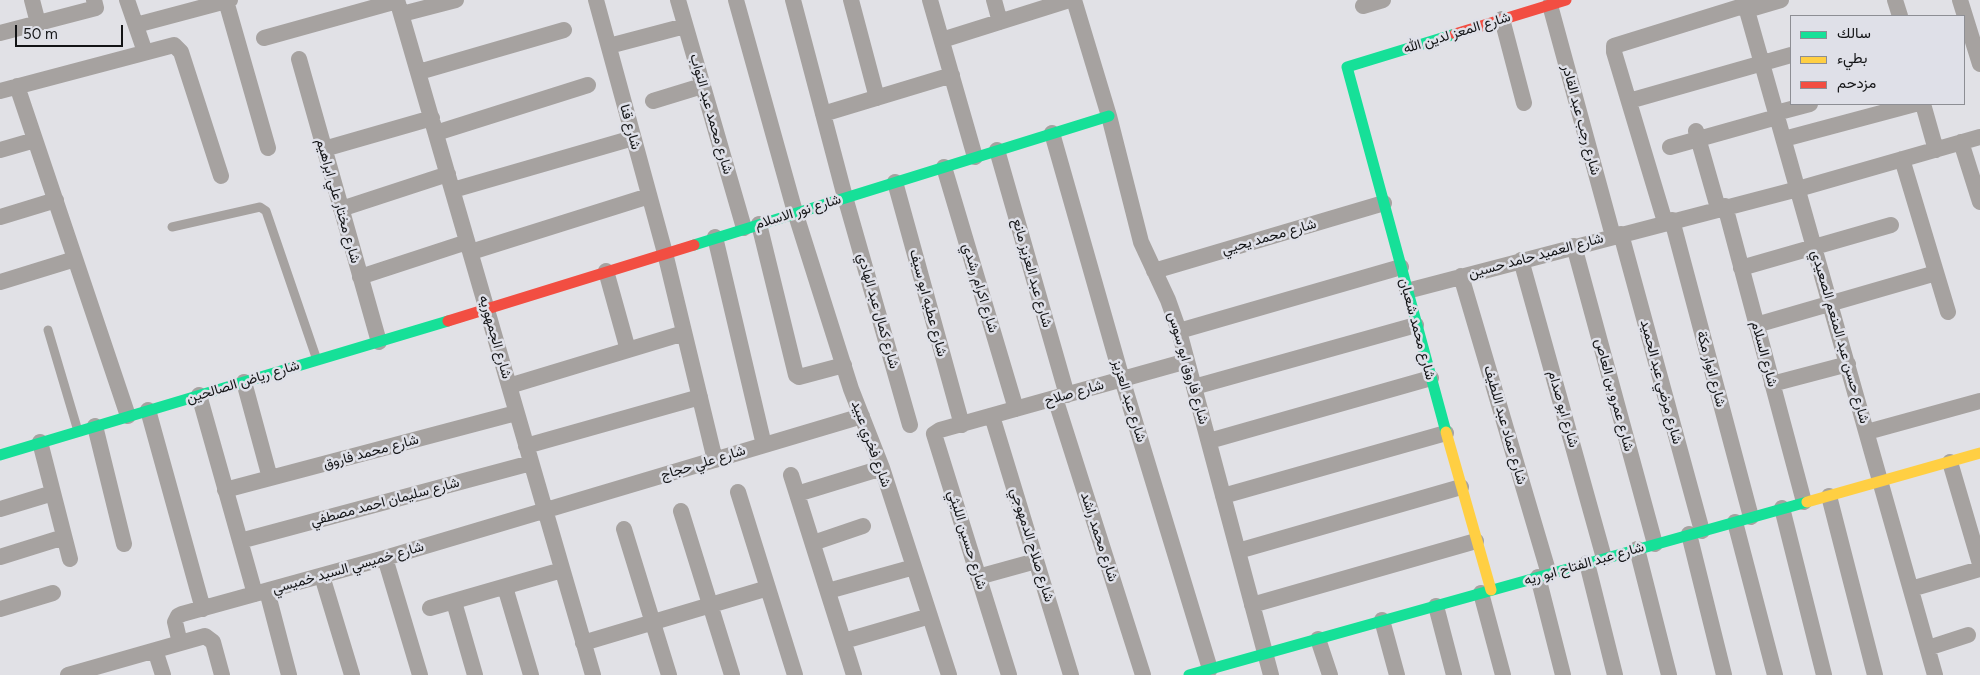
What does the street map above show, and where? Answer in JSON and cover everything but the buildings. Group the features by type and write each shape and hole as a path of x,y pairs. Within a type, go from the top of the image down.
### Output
{"street":[{"path":"32,0 38,23"},
{"path":"127,0 145,52"},
{"path":"264,38 399,5 456,0"},
{"name":"شارع قنا","path":"596,0 665,253 715,460"},
{"name":"شارع محمد عبد التواب","path":"678,0 702,86 751,226 797,377 844,366"},
{"name":"شارع فخري عبيد","path":"736,0 795,212 844,366 882,468 949,675"},
{"name":"شارع كمال عبد الهادي","path":"793,0 845,197 910,425"},
{"path":"851,0 877,98"},
{"path":"930,0 976,157"},
{"path":"994,0 1000,22"},
{"path":"942,40 1070,0"},
{"name":"شارع فاروق ابو سوس","path":"1074,0 1109,116 1141,242 1180,331 1271,675"},
{"path":"1363,6 1383,0"},
{"name":"شارع المعز لدين الله","path":"1347,67 1566,0"},
{"path":"1746,5 1780,0"},
{"path":"1895,0 1900,15"},
{"path":"1960,0 1965,15"},
{"path":"136,25 183,6 228,1 268,148"},
{"path":"0,33 38,23 95,4"},
{"name":"شارع الجمهوريه","path":"399,5 593,675"},
{"name":"شارع رجب عبد القادر","path":"1550,5 1617,235"},
{"name":"شارع انوار مكة","path":"1746,5 1619,43 1614,46 1614,52 1668,221 1751,517"},
{"name":"شارع حسن عبد المنعم الصعيدي","path":"1746,5 1935,675"},
{"path":"1965,16 1980,64"},
{"path":"1502,20 1524,103"},
{"path":"608,46 685,26"},
{"path":"419,72 564,30"},
{"path":"0,91 145,52 170,46 178,47 221,176"},
{"path":"1629,101 1790,55"},
{"name":"شارع مختار علي ابراهيم","path":"298,59 379,342"},
{"name":"شارع محمد شعبان","path":"1347,67 1476,541 1486,591"},
{"path":"823,114 952,75"},
{"path":"17,86 128,416"},
{"path":"324,149 434,125 588,86"},
{"path":"653,101 702,86"},
{"path":"1670,147 1697,135 1777,115 1807,105"},
{"path":"1784,139 1911,105"},
{"path":"1924,105 1936,150"},
{"name":"شارع نور الاسلام","path":"487,308 1109,116"},
{"name":"شارع عبد العزيز","path":"1052,133 1122,379 1201,672"},
{"name":"شارع السلام","path":"1697,135 1741,268 1804,502"},
{"name":"شارع العميد حامد حسين","path":"1407,291 1798,188 1980,137"},
{"path":"453,190 634,138"},
{"path":"0,150 36,140"},
{"path":"1961,142 1980,202"},
{"name":"شارع عبد العزيز مانع","path":"997,150 1061,397"},
{"path":"1902,159 1948,312"},
{"name":"شارع اكرام رشدي","path":"944,166 1016,409"},
{"path":"341,209 448,174"},
{"name":"شارع عطيه ابو سيف","path":"895,182 962,425"},
{"path":"360,277 649,196"},
{"path":"0,217 56,200"},
{"name":"شارع محمد يحيي","path":"1154,271 1384,203"},
{"path":"1741,268 1891,225"},
{"name":"شارع مرضي عبد الحميد","path":"1617,235 1696,533 1724,675"},
{"path":"715,237 764,445"},
{"name":"شارع عمرو بن العاص","path":"1574,246 1655,544"},
{"path":"0,282 75,259"},
{"name":"شارع ابو صدام","path":"1521,260 1604,558"},
{"path":"1180,331 1401,267"},
{"path":"606,271 628,350"},
{"path":"1756,325 1936,273"},
{"name":"شارع عماد عبد اللطيف","path":"1462,276 1543,575 1563,675"},
{"name":"شارع رياض الصالحين","path":"0,454 379,342 487,308"},
{"path":"1194,387 1416,325"},
{"path":"509,386 684,333"},
{"name":"شارع صلاح","path":"962,425 1187,361"},
{"path":"1772,384 1848,364"},
{"path":"1209,441 1431,378"},
{"path":"244,382 270,478"},
{"path":"199,395 240,541 261,592 290,675"},
{"path":"526,446 700,397"},
{"name":"شارع محمد راشد","path":"1061,397 1143,675"},
{"path":"1867,432 1980,401"},
{"path":"148,410 203,609"},
{"name":"شارع محمد فاروق","path":"225,490 516,413"},
{"name":"شارع علي حجاج","path":"545,511 862,416"},
{"name":"شارع صلاح الدمهوجي","path":"992,416 1071,675"},
{"name":"شارع حسين الليثي","path":"962,425 938,430 934,436 1009,675"},
{"path":"95,426 124,544"},
{"path":"1223,496 1446,433"},
{"path":"40,442 70,559"},
{"name":"شارع عبد الفتاح ابو ريه","path":"1201,672 1980,453"},
{"path":"1950,462 1980,564"},
{"name":"شارع سليمان احمد مصطفي","path":"240,541 531,463"},
{"path":"797,494 882,468"},
{"path":"791,475 854,675"},
{"path":"1238,551 1461,487"},
{"path":"738,492 795,675"},
{"path":"0,510 53,493"},
{"path":"1829,496 1876,675"},
{"path":"1782,508 1824,675"},
{"name":"شارع خميسي السيد خميسي","path":"180,643 176,618 182,614 322,576 545,511"},
{"path":"681,511 732,675"},
{"path":"1735,522 1775,675"},
{"path":"813,543 864,526"},
{"path":"624,529 669,675"},
{"path":"0,557 64,537"},
{"path":"1252,604 1476,541"},
{"path":"1637,549 1669,675"},
{"path":"385,558 420,675"},
{"path":"978,577 1036,561"},
{"path":"1587,563 1615,675"},
{"path":"828,591 914,567"},
{"path":"1912,589 1980,569"},
{"path":"430,608 562,570"},
{"path":"322,576 352,675"},
{"path":"506,587 531,675"},
{"path":"583,643 768,588"},
{"path":"1486,591 1503,675"},
{"path":"0,609 53,593"},
{"path":"454,602 475,675"},
{"path":"1436,606 1454,675"},
{"path":"844,641 930,616"},
{"path":"1382,620 1397,675"},
{"path":"1928,648 1968,635"},
{"path":"68,675 208,636 213,642 222,675"},
{"path":"1318,638 1330,675"},
{"path":"155,650 163,675"}],"lane":[{"path":"172,228 260,207 266,211 317,360"},
{"path":"48,330 78,431"}],"traffic: fast":[{"path":"1446,432 1347,67 1455,34"},
{"path":"694,245 1109,116"},
{"path":"0,455 448,321"},
{"path":"1189,675 1807,502"}],"traffic: slow":[{"path":"1446,432 1491,590"},
{"path":"1807,502 1980,453"}],"traffic: jam":[{"path":"1455,34 1566,0"},
{"path":"448,321 694,245"}]}
